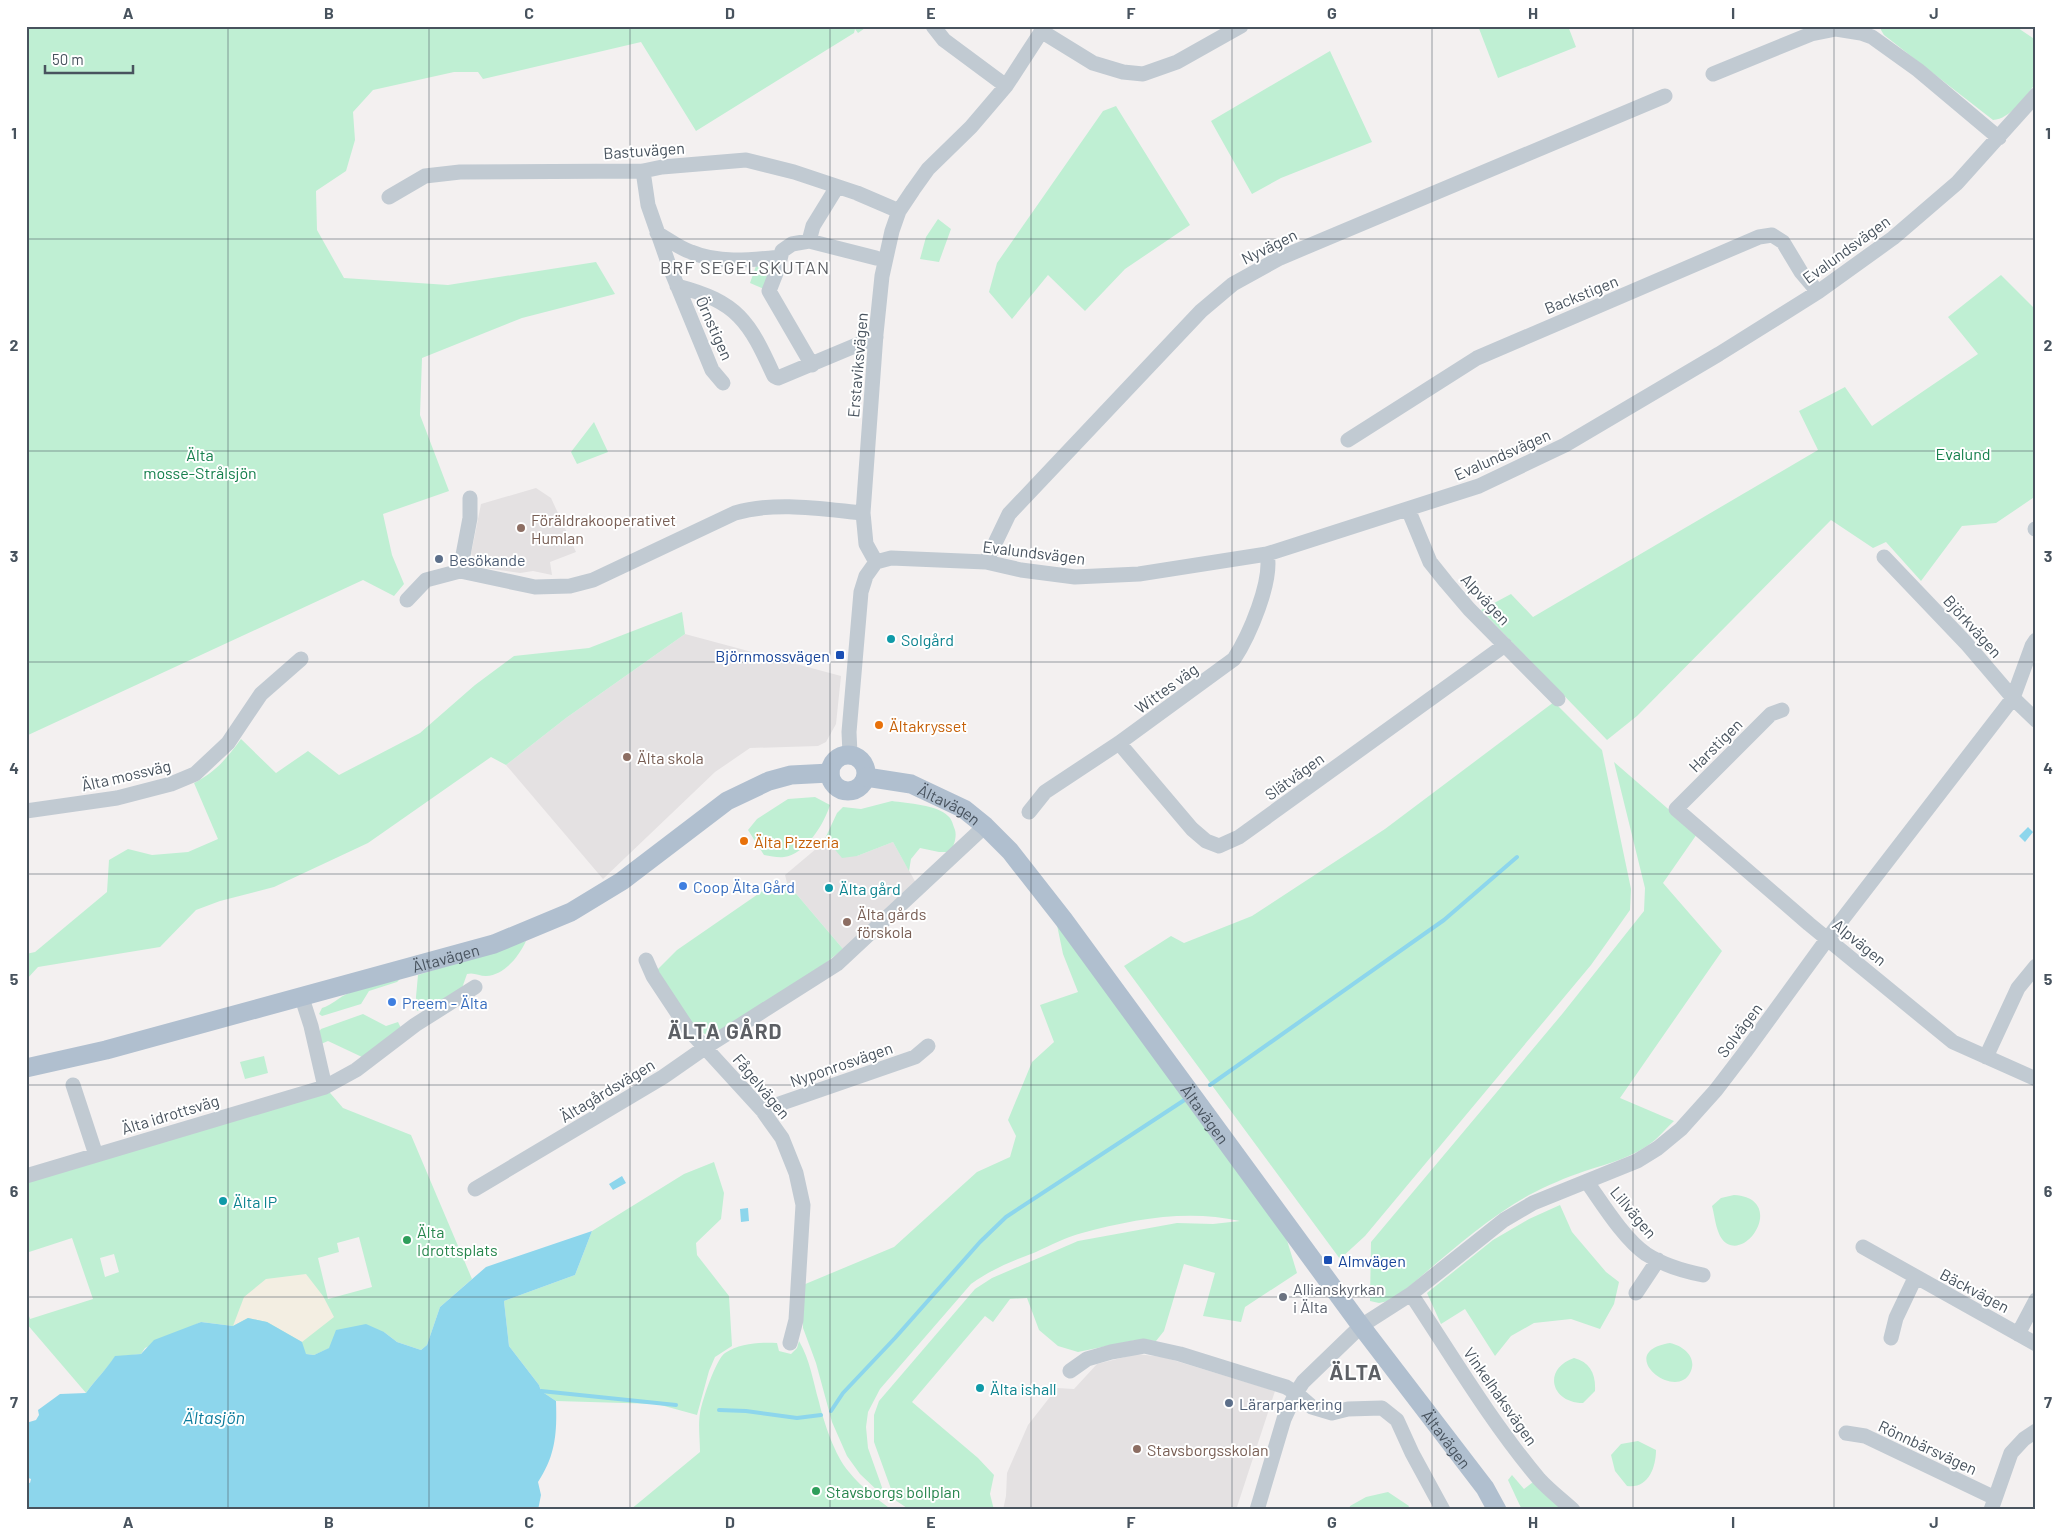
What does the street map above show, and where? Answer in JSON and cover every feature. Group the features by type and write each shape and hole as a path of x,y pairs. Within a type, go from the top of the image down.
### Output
{"main road":[{"path":"850,754 855,755 863,762 866,768 866,777 861,786 855,790 846,791 836,787 832,782 830,773 832,764 838,757 850,754"},
{"name":"Ältavägen","path":"26,1068 106,1050 494,944 571,912 622,881 727,801 769,781 791,775 830,773"},
{"name":"Ältavägen","path":"866,777 911,784 964,809 985,826 1010,851 1064,920 1361,1326 1485,1488 1497,1510"}],"street":[{"path":"933,26 944,40 1006,86"},
{"path":"1043,29 1094,63 1123,72 1143,74 1178,62 1241,26"},
{"name":"Erstaviksvägen","path":"876,562 866,544 863,512 882,276 892,231 899,211 928,169 971,127 1006,86 1043,29"},
{"path":"1713,74 1811,34 1836,29 1861,33 1878,40 1918,70 1999,138"},
{"name":"Evalundsvägen","path":"876,562 892,558 986,562 1021,570 1075,577 1139,574 1267,554 1479,486 1565,445 1719,354 1818,292 1893,238 1957,183 2036,95"},
{"name":"Nyvägen","path":"986,562 1009,514 1201,311 1232,284 1280,258 1665,96"},
{"name":"Bastuvägen","path":"389,197 425,176 460,172 643,171 662,167 746,160 794,172 857,193 899,211"},
{"name":"Örnstigen","path":"643,171 648,204 657,233 712,370 723,383"},
{"path":"809,241 813,226 837,187"},
{"path":"657,233 690,252 700,255 743,261 780,256"},
{"name":"Backstigen","path":"1348,440 1477,358 1760,237 1772,235 1783,242 1801,272 1818,292"},
{"path":"812,365 769,291 778,268 780,256 787,246 809,241 876,258"},
{"path":"677,286 716,299 746,321 774,376 778,378 876,337"},
{"path":"460,571 470,518 470,498"},
{"path":"407,600 426,580 460,571 535,587 570,586 593,580 735,513 752,508 863,512"},
{"name":"Alpvägen","path":"1408,509 1430,562 1469,609 1558,699"},
{"name":"Wittes väg","path":"1029,812 1045,792 1118,744 1234,659 1243,646 1267,579 1269,563 1267,554"},
{"name":"Björkvägen","path":"1884,556 1966,643 2013,698 2036,720"},
{"path":"850,754 849,732 861,592 866,576 876,562"},
{"name":"Solvägen","path":"1361,1326 1411,1294 1504,1220 1533,1203 1637,1161 1658,1148 1681,1129 1716,1090 1828,938 2013,698 2036,640"},
{"name":"Slätvägen","path":"1118,744 1192,829 1206,841 1219,846 1239,837 1506,645"},
{"name":"Älta mossväg","path":"26,811 116,798 171,784 195,774 228,743 261,694 301,658"},
{"name":"Harstigen","path":"1676,809 1771,714 1782,710"},
{"name":"Alpvägen","path":"1676,809 1809,924 1953,1042 2036,1079"},
{"name":"Ältagårdsvägen","path":"475,1189 663,1077 706,1047 836,964 985,826"},
{"name":"Fågelvägen","path":"646,960 653,976 688,1029 762,1110 782,1138 796,1173 803,1205 796,1320 790,1343"},
{"path":"1986,1057 2018,988 2036,966"},
{"name":"Älta idrottsväg","path":"26,1176 325,1086 356,1070 415,1025 475,987"},
{"path":"302,998 311,1026 325,1086"},
{"name":"Nyponrosvägen","path":"762,1110 915,1057 928,1046"},
{"path":"73,1086 96,1155"},
{"name":"Lillvägen","path":"1587,1182 1617,1224 1645,1253 1680,1271 1703,1275"},
{"name":"Bäckvägen","path":"1863,1247 1905,1269 1915,1278 2036,1344"},
{"name":"Lillvägen","path":"1636,1293 1658,1260"},
{"name":"Bäckvägen","path":"1891,1338 1896,1318 1915,1278"},
{"name":"Vinkelhaksvägen","path":"1411,1294 1481,1401 1522,1456 1540,1480 1573,1510"},
{"name":"Bäckvägen","path":"2018,1334 2036,1300"},
{"path":"1257,1510 1284,1419 1296,1393 1303,1382 1361,1326"},
{"path":"1070,1371 1087,1359 1144,1346 1215,1364 1286,1387 1296,1393 1312,1408 1332,1413 1348,1409 1382,1408 1397,1420 1412,1453 1443,1510"},
{"path":"1993,1504 2011,1453 2024,1439 2036,1431"},
{"name":"Rönnbärsvägen","path":"1846,1433 1864,1436 1993,1504"}],"shaded area":[{"name":"Föräldrakooperativet Humlan","path":"536,488 551,498 576,552 550,562 552,575 533,571 520,573 484,568 471,554 481,504"},
{"name":"Älta skola","path":"685,634 841,676 836,724 826,742 818,746 750,748 715,772 603,879 506,765 566,718"},
{"name":"Älta gårds förskola","path":"893,842 916,883 843,949 787,883 785,875 823,843 857,856"},
{"name":"Stavsborgsskolan","path":"1137,1354 1163,1357 1275,1391 1236,1510 1003,1510 1007,1473 1028,1425 1057,1388 1074,1389 1097,1364"}],"green space":[{"name":"Älta mosse-Strålsjön","path":"26,26 868,26 858,33 855,29 854,33 696,131 641,42 483,79 478,72 454,72 373,90 353,112 355,140 346,171 316,191 317,230 344,278 448,285 596,262 615,294 522,318 422,358 420,415 449,491 383,514 392,555 404,584 394,596 363,580 26,736"},
{"path":"1478,26 1568,26 1576,47 1498,78"},
{"path":"1881,26 2015,26 2036,40 2036,83 2012,111 1993,120 1884,35"},
{"path":"1330,51 1372,142 1281,178 1252,194 1211,121"},
{"path":"1116,106 1190,225 1125,269 1085,311 1048,275 1012,319 989,292 997,263 1103,111"},
{"path":"938,219 951,229 939,262 920,259 926,237"},
{"path":"780,257 769,291 750,283 756,266 762,267 767,258"},
{"name":"Evalund","path":"2001,275 2036,310 2036,496 1996,523 1962,526 1921,581 1886,542 1873,548 1831,520 1637,716 1607,740 1481,610 1511,594 1533,617 1818,450 1799,411 1845,387 1872,426 1978,354 1948,317"},
{"path":"594,422 608,452 577,464 571,452"},
{"path":"682,612 685,634 566,718 506,765 491,757 368,843 274,887 220,901 196,910 160,947 38,967 26,980 26,954 35,952 107,892 109,860 128,849 152,855 188,852 218,839 194,783 209,774 220,764 241,739 276,773 308,751 339,775 420,733 475,685 514,656 589,648"},
{"path":"1554,702 1602,750 1631,889 1630,910 1591,965 1365,1236 1340,1259 1124,966 1171,936 1184,943 1252,916 1385,829"},
{"path":"1614,762 1697,834 1663,883 1722,951 1620,1098 1674,1121 1655,1140 1639,1151 1557,1182 1511,1206 1459,1244 1393,1300 1379,1303 1370,1301 1371,1242 1563,1013 1644,911 1645,888"},
{"path":"815,797 830,805 819,829 807,844 792,855 777,857 764,855 748,830 757,819 788,799"},
{"path":"892,801 930,807 948,816 956,836 951,850 949,852 939,852 920,848 911,859 909,871 893,842 857,856 842,858 831,845 823,843 837,813 843,807 861,809"},
{"path":"787,883 843,949 822,966 717,1033 705,1034 691,1027 657,970 677,950 764,890"},
{"path":"1057,925 1286,1237 1297,1273 1245,1307 1241,1322 1203,1316 1215,1273 1184,1264 1164,1331 1156,1341 1136,1340 1078,1352 1058,1346 1039,1330 1027,1298 1010,1299 993,1322 985,1316 912,1402 978,1458 994,1475 990,1494 994,1510 910,1510 895,1500 874,1442 874,1415 879,1401 975,1289 992,1278 1078,1241 1177,1223 1213,1224 1240,1221 1201,1216 1161,1217 1101,1228 1059,1241 987,1274 971,1284 880,1389 868,1412 866,1427 868,1448 884,1493 881,1494 860,1474 847,1456 832,1422 816,1363 803,1328 803,1285 894,1247 977,1172 1010,1157 1016,1136 1008,1120 1032,1062 1054,1042 1040,1005 1078,992 1063,954"},
{"path":"526,941 510,964 499,972 486,976 472,973 467,974 461,991 417,1011 418,975"},
{"path":"400,979 397,982 369,991 361,1004 322,1016 319,1014 322,1008 349,993"},
{"path":"363,1014 386,1026 398,1022 401,1028 362,1057 328,1041 321,1044 319,1032 321,1029"},
{"path":"264,1056 268,1073 245,1079 240,1062"},
{"name":"Älta Idrottsplats","path":"325,1087 343,1108 411,1135 472,1279 440,1307 427,1345 421,1350 397,1342 384,1332 330,1348 314,1355 306,1354 233,1326 201,1322 145,1348 141,1354 115,1357 86,1393 26,1323 26,1307 30,1319 93,1299 72,1238 26,1253 26,1176","holes":["359,1237 372,1287 328,1299 318,1258 339,1252 337,1243","114,1254 119,1272 105,1277 100,1258"]},
{"path":"714,1162 724,1193 721,1219 696,1243 697,1255 729,1296 732,1346 715,1357 709,1371 697,1415 657,1404 556,1401 541,1391 539,1385 509,1346 504,1301 575,1275 592,1231 684,1174"},
{"path":"1734,1195 1749,1199 1758,1206 1760,1216 1753,1236 1745,1243 1735,1246 1726,1243 1720,1236 1712,1206 1721,1198"},
{"path":"1560,1205 1572,1232 1606,1272 1619,1282 1614,1304 1600,1329 1571,1319 1534,1323 1511,1336 1495,1356 1465,1309 1441,1324 1427,1293 1493,1240 1529,1219"},
{"path":"799,1341 809,1363 827,1429 839,1457 859,1483 892,1510 630,1510 700,1452 699,1422 701,1407 714,1371 725,1353 744,1345 777,1343 779,1351 791,1354 797,1348"},
{"path":"1670,1343 1685,1350 1692,1362 1690,1373 1682,1380 1673,1382 1662,1379 1647,1364 1647,1356 1654,1348"},
{"path":"1574,1358 1588,1366 1594,1379 1595,1391 1583,1403 1572,1402 1564,1398 1554,1385 1554,1377 1557,1370 1564,1363"},
{"path":"1638,1441 1656,1450 1656,1457 1652,1470 1645,1481 1634,1486 1627,1486 1615,1471 1611,1455 1621,1444"},
{"path":"1512,1475 1524,1489 1537,1479 1562,1510 1522,1510 1508,1480"},
{"path":"1388,1492 1409,1506 1407,1510 1349,1510 1350,1506 1366,1497"}],"sand":[{"path":"306,1274 323,1296 334,1317 302,1342 267,1322 248,1318 233,1326 244,1297 266,1279"}],"water":[{"path":"2028,827 2033,832 2025,842 2019,836"},
{"path":"622,1176 626,1183 613,1190 609,1184"},
{"path":"748,1208 749,1221 741,1222 740,1209"},
{"name":"Ältasjön","path":"592,1231 575,1275 504,1301 509,1346 539,1385 541,1391 556,1401 554,1443 549,1462 538,1482 541,1495 538,1510 26,1510 26,1482 30,1483 31,1479 26,1477 26,1423 36,1420 39,1415 38,1410 60,1394 86,1393 115,1356 141,1354 154,1340 201,1322 233,1326 248,1318 267,1322 302,1342 306,1354 314,1355 329,1348 336,1330 366,1324 384,1332 397,1342 421,1350 427,1345 440,1307 486,1267"}],"waterway":[{"path":"1210,1085 1444,920 1517,857"},
{"path":"831,1411 843,1393 895,1338 980,1242 1006,1217 1186,1099"},
{"path":"541,1391 676,1405"},
{"path":"719,1410 746,1411 797,1418 821,1415"}],"place":[{"name":"Föräldrakooperativet Humlan","path":"521,528"},
{"name":"Besökande","path":"439,559"},
{"name":"Solgård","path":"891,639"},
{"name":"Björnmossvägen","path":"840,655"},
{"name":"Ältakrysset","path":"879,725"},
{"name":"Älta skola","path":"627,757"},
{"name":"Älta Pizzeria","path":"744,841"},
{"name":"Coop Älta Gård","path":"683,886"},
{"name":"Älta gård","path":"829,888"},
{"name":"Älta gårds förskola","path":"847,922"},
{"name":"Preem - Älta","path":"392,1002"},
{"name":"Älta IP","path":"223,1201"},
{"name":"Älta Idrottsplats","path":"407,1240"},
{"name":"Almvägen","path":"1328,1260"},
{"name":"Allianskyrkan i Älta","path":"1283,1297"},
{"name":"Älta ishall","path":"980,1388"},
{"name":"Lärarparkering","path":"1229,1403"},
{"name":"Stavsborgsskolan","path":"1137,1449"},
{"name":"Stavsborgs bollplan","path":"816,1491"}],"district":[{"name":"BRF SEGELSKUTAN","path":"745,267"},
{"name":"ÄLTA GÅRD","path":"725,1030"},
{"name":"ÄLTA","path":"1356,1371"}]}
